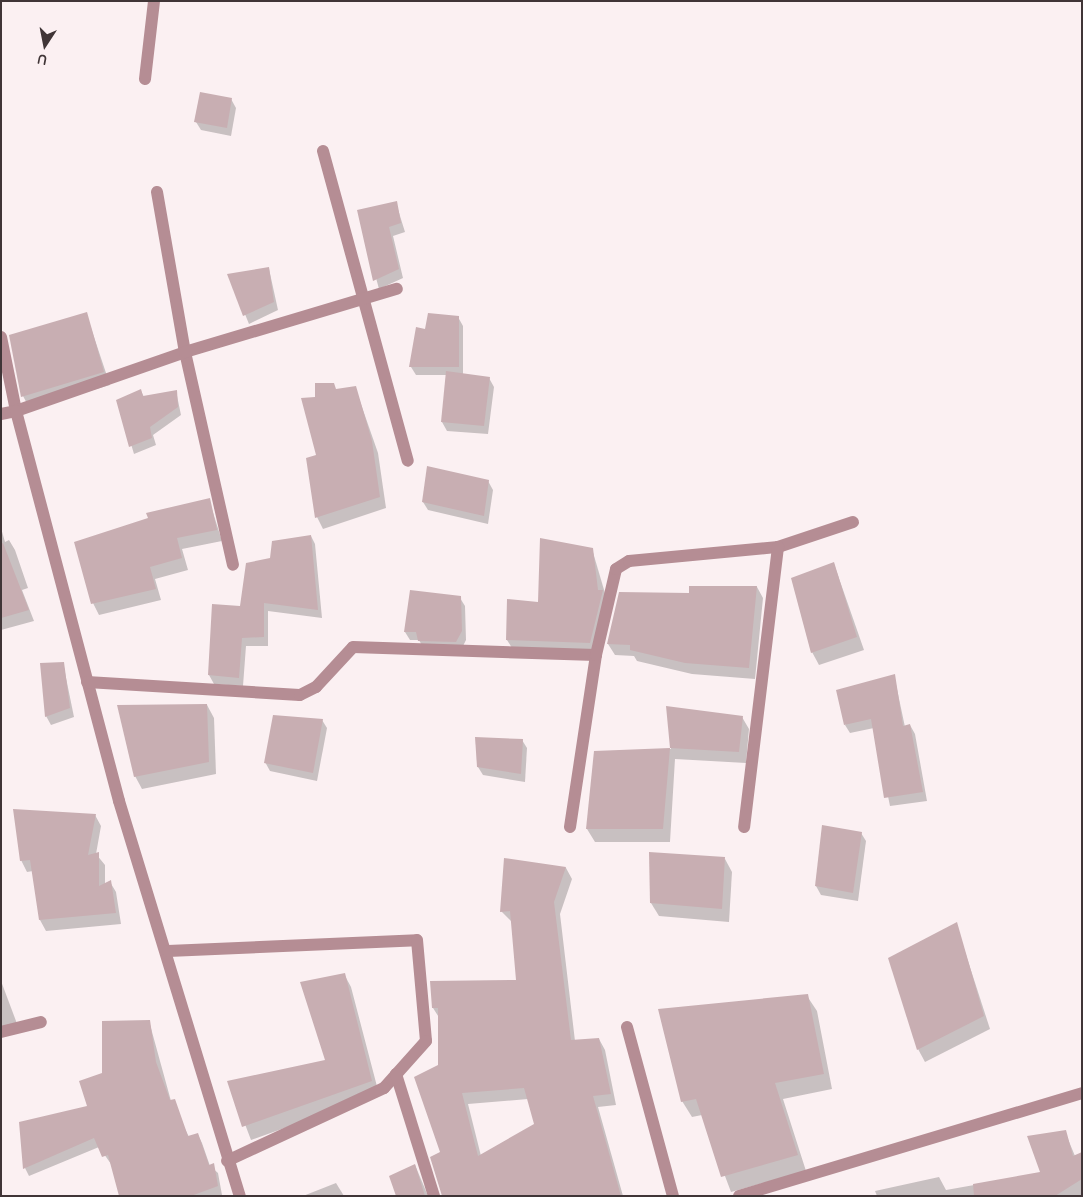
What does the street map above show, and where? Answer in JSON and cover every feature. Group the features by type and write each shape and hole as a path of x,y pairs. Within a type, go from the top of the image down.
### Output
{"street":[{"path":"145,79 154,1"},
{"path":"322,151 366,301 408,460"},
{"path":"157,192 185,352 233,565"},
{"path":"1,414 16,411 185,352 366,301 397,289"},
{"path":"1,337 16,411 87,682 168,951 227,1161 240,1196"},
{"path":"570,827 596,655 612,578 621,564 778,547 853,522"},
{"path":"744,827 778,547"},
{"path":"87,682 300,695 316,687 353,647 596,655"},
{"path":"168,951 416,938 426,1042 384,1088 227,1161"},
{"path":"1,1032 41,1022"},
{"path":"627,1028 674,1196"},
{"path":"396,1074 434,1196"},
{"path":"739,1196 1082,1093"}],"building":[{"path":"200,92 232,98 227,128 194,122"},
{"path":"397,201 401,223 389,227 399,269 373,281 357,210"},
{"path":"269,267 274,302 243,316 227,274"},
{"path":"87,312 104,372 21,397 9,335"},
{"path":"428,313 459,316 459,367 409,367 416,327 425,329"},
{"path":"446,371 490,377 484,426 441,422"},
{"path":"315,383 334,383 336,389 356,386 372,441 380,497 315,518 306,458 316,455 301,398 315,397"},
{"path":"141,389 143,396 177,390 178,407 150,427 152,438 129,447 116,400"},
{"path":"427,466 489,480 484,516 422,502"},
{"path":"210,498 217,530 177,538 182,558 150,567 156,589 91,604 74,542 148,518 146,513"},
{"path":"311,535 318,610 264,603 264,637 242,638 239,678 208,675 212,604 240,606 246,563 270,558 272,541"},
{"path":"540,538 593,548 598,590 603,590 590,643 506,640 507,599 538,602"},
{"path":"3,543 29,610 1,618 1,544"},
{"path":"834,562 857,637 811,653 791,578"},
{"path":"689,586 757,586 749,668 685,663 630,650 630,645 607,644 619,592 689,593"},
{"path":"410,590 461,596 462,631 456,642 418,641 416,632 404,632"},
{"path":"64,662 70,708 45,717 40,663"},
{"path":"895,674 903,726 910,724 923,792 884,798 871,719 844,725 836,690"},
{"path":"207,704 209,762 134,777 117,705"},
{"path":"666,706 743,716 739,752 670,748"},
{"path":"273,715 323,719 313,773 264,763"},
{"path":"475,737 523,739 521,774 477,767"},
{"path":"670,748 663,829 586,829 594,751"},
{"path":"13,809 96,814 88,855 99,852 99,886 111,880 116,913 39,920 30,860 20,861"},
{"path":"822,825 862,832 853,893 815,886"},
{"path":"649,852 725,857 722,909 650,903"},
{"path":"504,858 566,867 554,902 571,1040 599,1038 611,1094 593,1096 621,1196 442,1196 430,1157 440,1152 414,1077 438,1065 438,1008 432,1008 430,981 516,980 510,911 500,912","holes":["524,1088 534,1124 478,1156 462,1093"]},
{"path":"957,922 984,1016 917,1050 888,958"},
{"path":"345,973 372,1081 242,1127 227,1081 325,1060 300,982"},
{"path":"808,994 824,1074 775,1083 798,1155 721,1177 696,1099 681,1102 658,1009"},
{"path":"150,1020 156,1062 170,1100 175,1099 188,1136 198,1133 209,1165 214,1163 218,1186 191,1196 119,1196 108,1155 102,1157 94,1138 23,1169 19,1122 87,1106 79,1081 102,1073 102,1021"},
{"path":"1066,1130 1073,1156 1082,1152 1082,1179 1055,1196 974,1196 973,1184 1040,1172 1027,1136"},
{"path":"415,1164 425,1196 396,1196 389,1176"}]}
